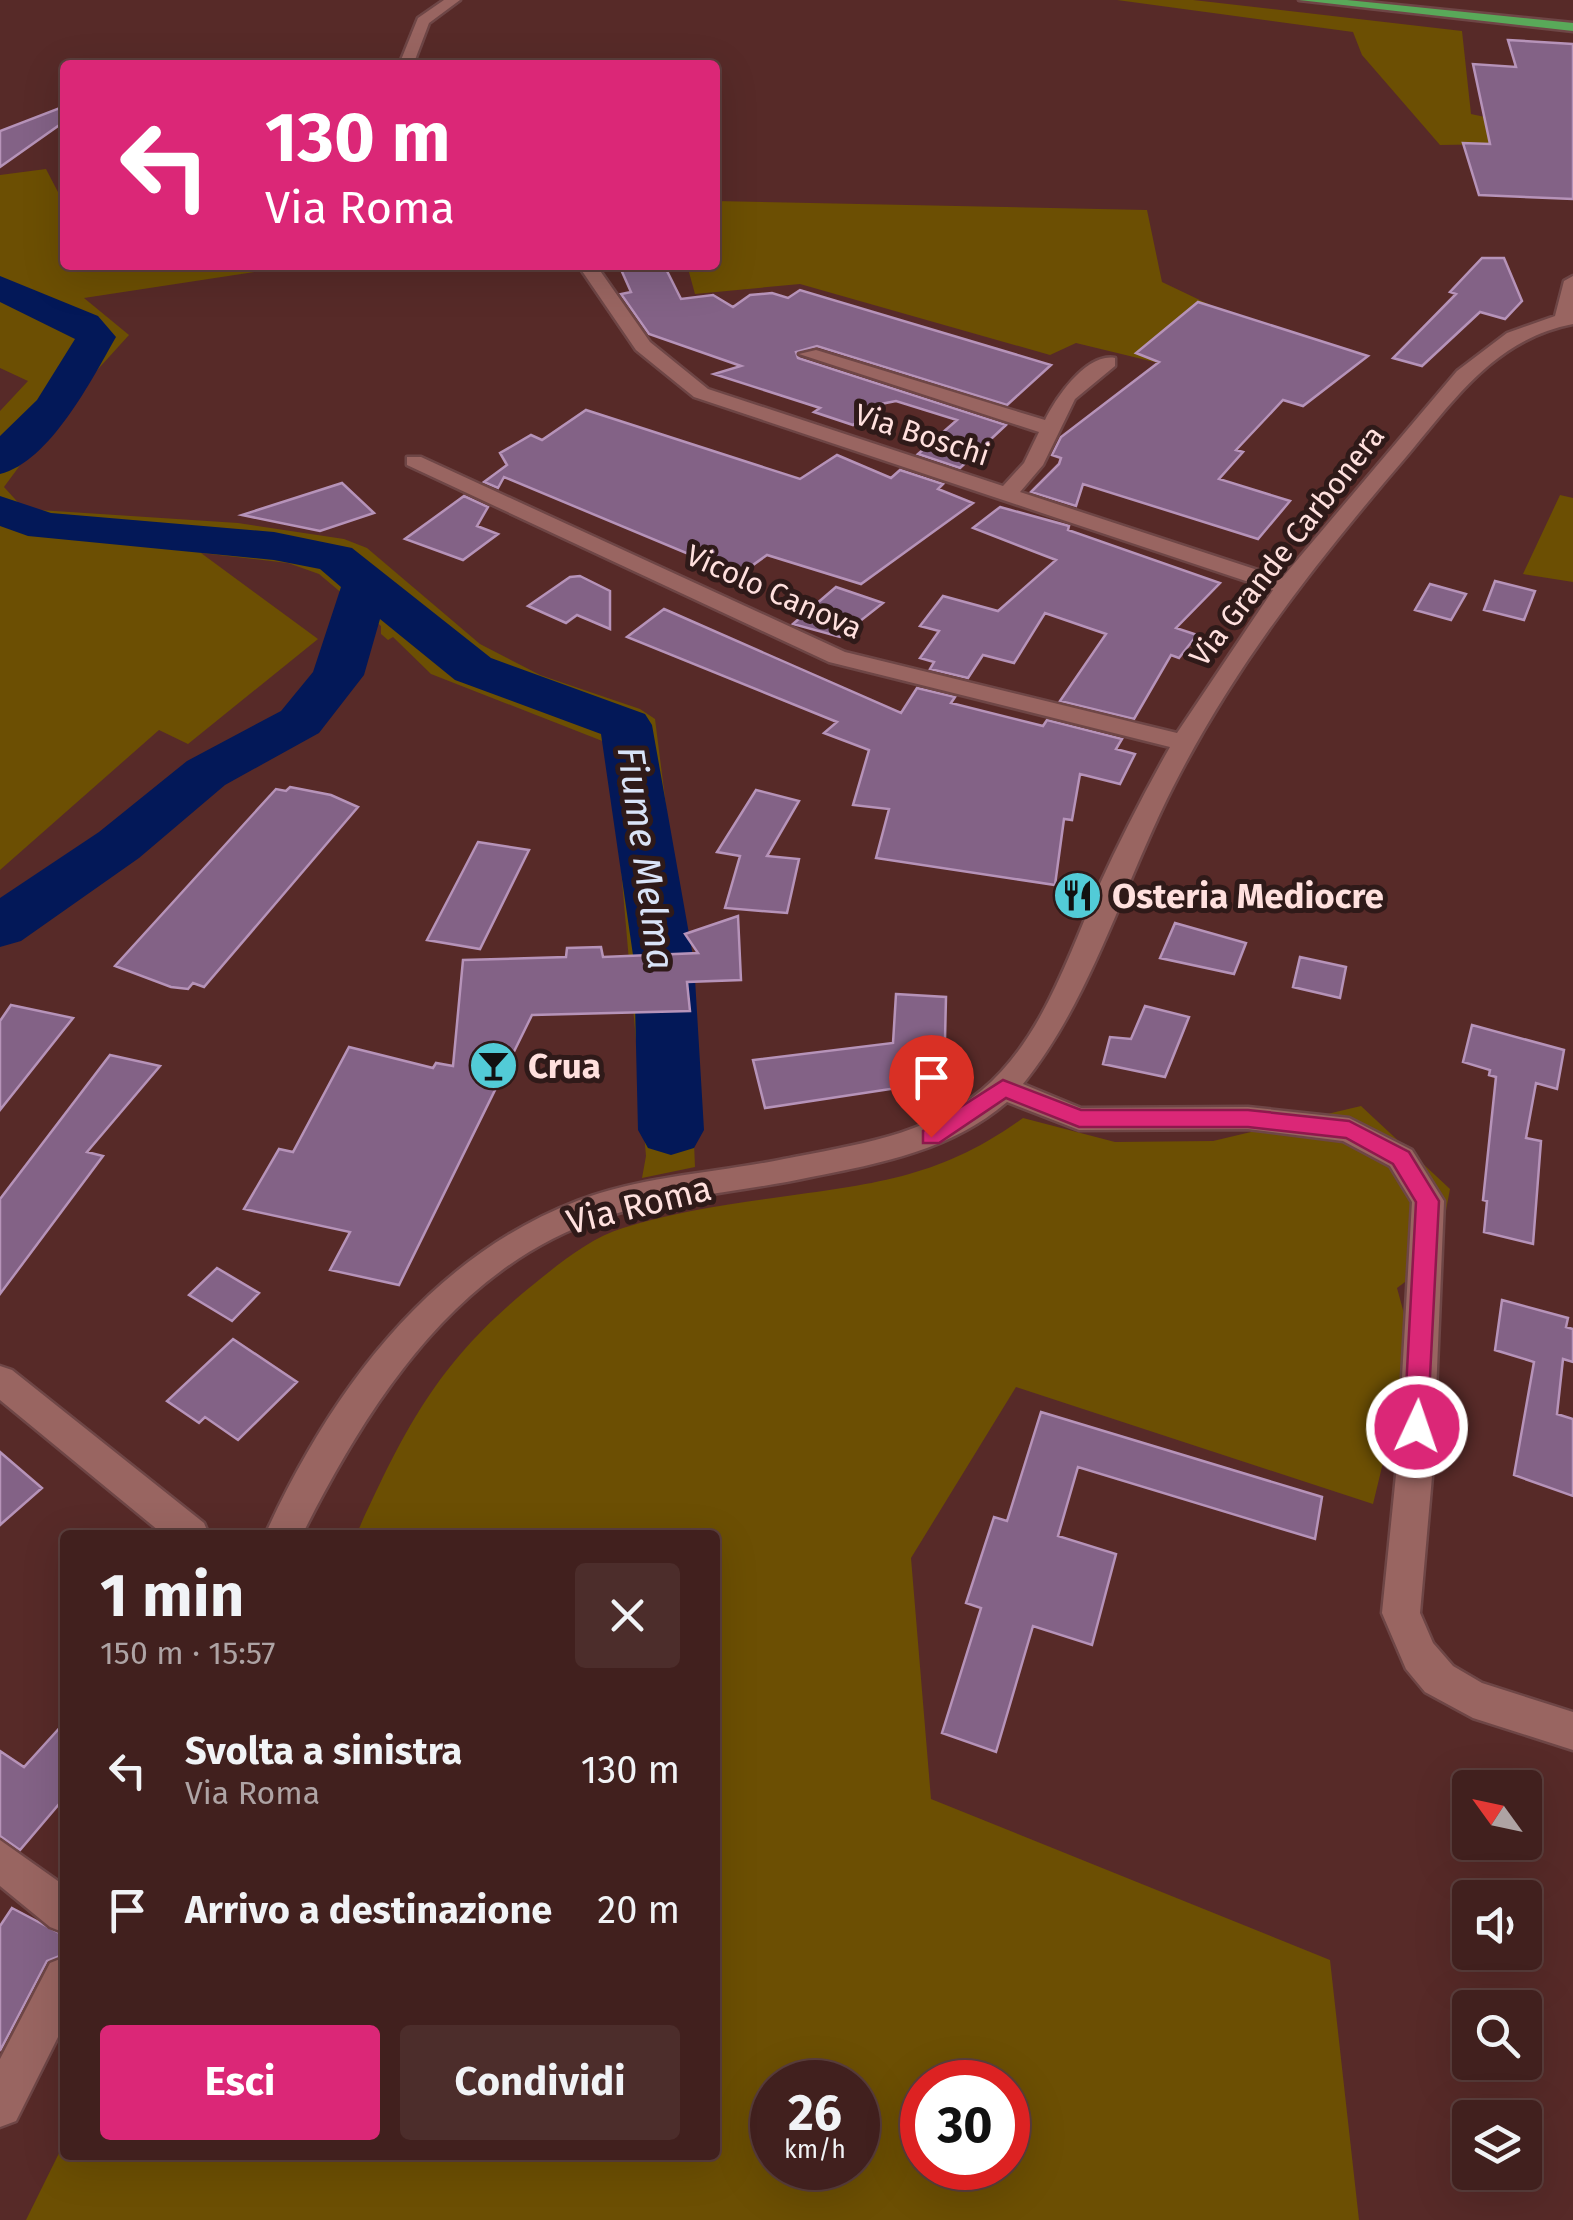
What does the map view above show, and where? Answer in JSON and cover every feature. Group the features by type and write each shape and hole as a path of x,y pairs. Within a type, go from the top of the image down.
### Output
{"highway":[{"path":"1306,0 1573,27"},
{"path":"1422,0 1573,14"}],"street":[{"path":"408,60 424,21 453,0"},
{"name":"Via Boschi","path":"591,270 643,346 701,393 1289,588"},
{"path":"1568,319 1573,281"},
{"name":"Via Grande Carbonera","path":"1003,1088 1028,1057 1071,982 1122,865 1220,683 1289,588 1491,348 1520,332 1568,319"},
{"path":"808,354 1049,428"},
{"path":"1006,494 1033,465 1067,396 1108,362"},
{"name":"Vicolo Canova","path":"414,461 837,657 1186,743"},
{"path":"1003,1088 1079,1118 1248,1118 1349,1130 1401,1158 1428,1201 1416,1465 1401,1613 1419,1656 1439,1680 1473,1699 1573,1732"},
{"name":"Via Roma","path":"286,1530 352,1406 397,1344 430,1311 536,1234 590,1210 931,1137 972,1114 1003,1088"},
{"path":"0,1380 185,1530"},
{"path":"0,1860 60,1908"},
{"path":"0,2105 60,1988"}],"shaded area":[{"path":"1117,0 1193,0 1462,31 1471,114 1522,125 1502,144 1440,145 1362,55 1353,32"},
{"path":"46,169 60,194 60,270 268,270 84,298 129,335 60,411 4,487 24,509 238,523 344,539 367,548 480,644 540,675 640,709 655,719 687,971 695,1167 642,1178 646,1156 617,823 616,758 610,744 431,674 393,637 388,640 381,634 381,626 319,574 288,563 201,553 318,639 188,744 159,730 0,870 0,411 28,381 0,368 0,175"},
{"path":"720,201 1147,210 1162,282 1248,323 1179,368 1076,343 1050,355 800,284 695,294 688,270 720,270"},
{"path":"1560,495 1573,498 1573,582 1523,574"},
{"path":"1361,1106 1450,1189 1437,1258 1397,1288 1412,1343 1373,1504 1016,1387 911,1558 931,1799 1330,1960 1359,2220 26,2220 60,2151 60,2160 720,2160 720,1530 358,1530 409,1428 449,1369 501,1312 587,1245 611,1232 697,1210 904,1176 962,1154 1023,1118 1115,1142 1213,1141"}],"building":[{"path":"1508,40 1573,44 1573,199 1479,195 1463,143 1490,144 1473,64 1516,67"},
{"path":"60,108 60,125 0,167 0,131"},
{"path":"1482,258 1504,258 1522,301 1505,319 1480,312 1422,366 1393,358 1456,294 1450,292"},
{"path":"621,270 666,270 681,299 713,295 733,307 750,295 772,293 788,298 800,290 1051,365 1007,405 817,346 796,352 798,358 1006,425 960,468 918,454 957,420 896,401 881,404 853,425 814,412 820,408 714,374 741,366 649,334 621,294 631,292"},
{"path":"1198,302 1368,356 1303,406 1283,400 1236,450 1243,452 1219,479 1290,501 1258,539 1083,484 1076,506 1031,492 1059,464 1061,458 1052,455 1061,437 1159,362 1136,353"},
{"path":"586,410 800,479 837,455 891,478 900,470 943,484 938,489 973,503 861,584 767,555 739,575 504,477 498,488 484,482 507,465 500,453 531,435 542,440"},
{"path":"342,483 374,513 320,531 242,515"},
{"path":"464,496 488,507 477,526 498,534 463,560 405,539"},
{"path":"1000,507 1069,526 1068,530 1220,583 1176,628 1197,635 1179,658 1171,655 1134,719 1060,701 1106,634 1045,613 1014,663 983,655 968,678 930,669 934,662 920,658 939,631 920,626 943,596 998,611 1056,560 973,528"},
{"path":"580,576 610,591 610,629 577,615 566,623 528,606 570,577"},
{"path":"1495,581 1535,591 1524,620 1484,610"},
{"path":"1430,584 1466,594 1451,620 1415,610"},
{"path":"836,587 883,603 840,637 793,624"},
{"path":"664,609 901,713 917,688 955,697 951,703 1043,726 1047,720 1122,739 1116,749 1135,754 1120,784 1080,774 1072,820 1064,819 1055,885 876,858 889,809 853,805 869,750 824,733 837,722 627,637"},
{"path":"290,787 331,795 358,807 204,987 193,983 188,989 171,987 115,966 276,789 286,791"},
{"path":"756,790 799,801 767,856 799,859 787,913 725,908 740,856 717,852"},
{"path":"478,842 529,850 480,949 427,940"},
{"path":"738,916 741,980 687,982 690,1011 532,1015 399,1285 330,1270 350,1232 244,1209 279,1149 293,1152 349,1047 433,1068 436,1063 453,1066 463,960 566,957 567,948 601,947 603,957 698,953 685,934"},
{"path":"1175,923 1246,943 1234,974 1160,958"},
{"path":"1300,957 1346,967 1340,998 1293,987"},
{"path":"896,994 946,997 945,1039 927,1038 940,1077 916,1080 917,1085 765,1108 753,1060 893,1043"},
{"path":"11,1005 73,1018 0,1110 0,1021"},
{"path":"1145,1006 1189,1017 1165,1077 1103,1064 1110,1037 1131,1039"},
{"path":"1472,1025 1564,1050 1557,1089 1536,1083 1526,1138 1541,1141 1533,1244 1484,1232 1487,1201 1483,1200 1496,1077 1489,1075 1490,1070 1463,1062"},
{"path":"110,1055 160,1066 87,1152 103,1156 0,1294 0,1199"},
{"path":"217,1268 259,1293 232,1321 189,1295"},
{"path":"1502,1300 1568,1318 1566,1327 1573,1329 1573,1362 1563,1359 1557,1414 1573,1419 1573,1496 1514,1475 1534,1362 1495,1350"},
{"path":"233,1339 297,1382 238,1440 205,1417 199,1423 167,1401"},
{"path":"1041,1412 1322,1497 1315,1539 1078,1467 1058,1536 1116,1554 1092,1645 1033,1626 996,1752 942,1733 981,1608 966,1603 994,1517 1007,1521"},
{"path":"0,1452 42,1488 0,1525"},
{"path":"60,1727 60,1803 20,1850 0,1836 0,1751 24,1767"},
{"path":"12,1908 60,1933 60,1956 47,1961 0,2051 0,1926"}],"waterway":[{"name":"Fiume Melma","path":"0,288 84,325 96,337 54,407 0,461"},
{"name":"Fiume Melma","path":"0,510 44,526 274,546 335,558 367,583"},
{"path":"0,927 119,845 206,773 300,722 338,675 367,583"},
{"name":"Fiume Melma","path":"367,583 473,669 626,725 664,962 671,1130"}],"place":[{"name":"Osteria Mediocre","path":"1077,896"},
{"name":"Crua","path":"493,1066"}],"route":[{"path":"931,1137 972,1114 1003,1088 1079,1118 1116,1122 1248,1118 1349,1130 1376,1142 1401,1158 1428,1201 1417,1427"}]}
